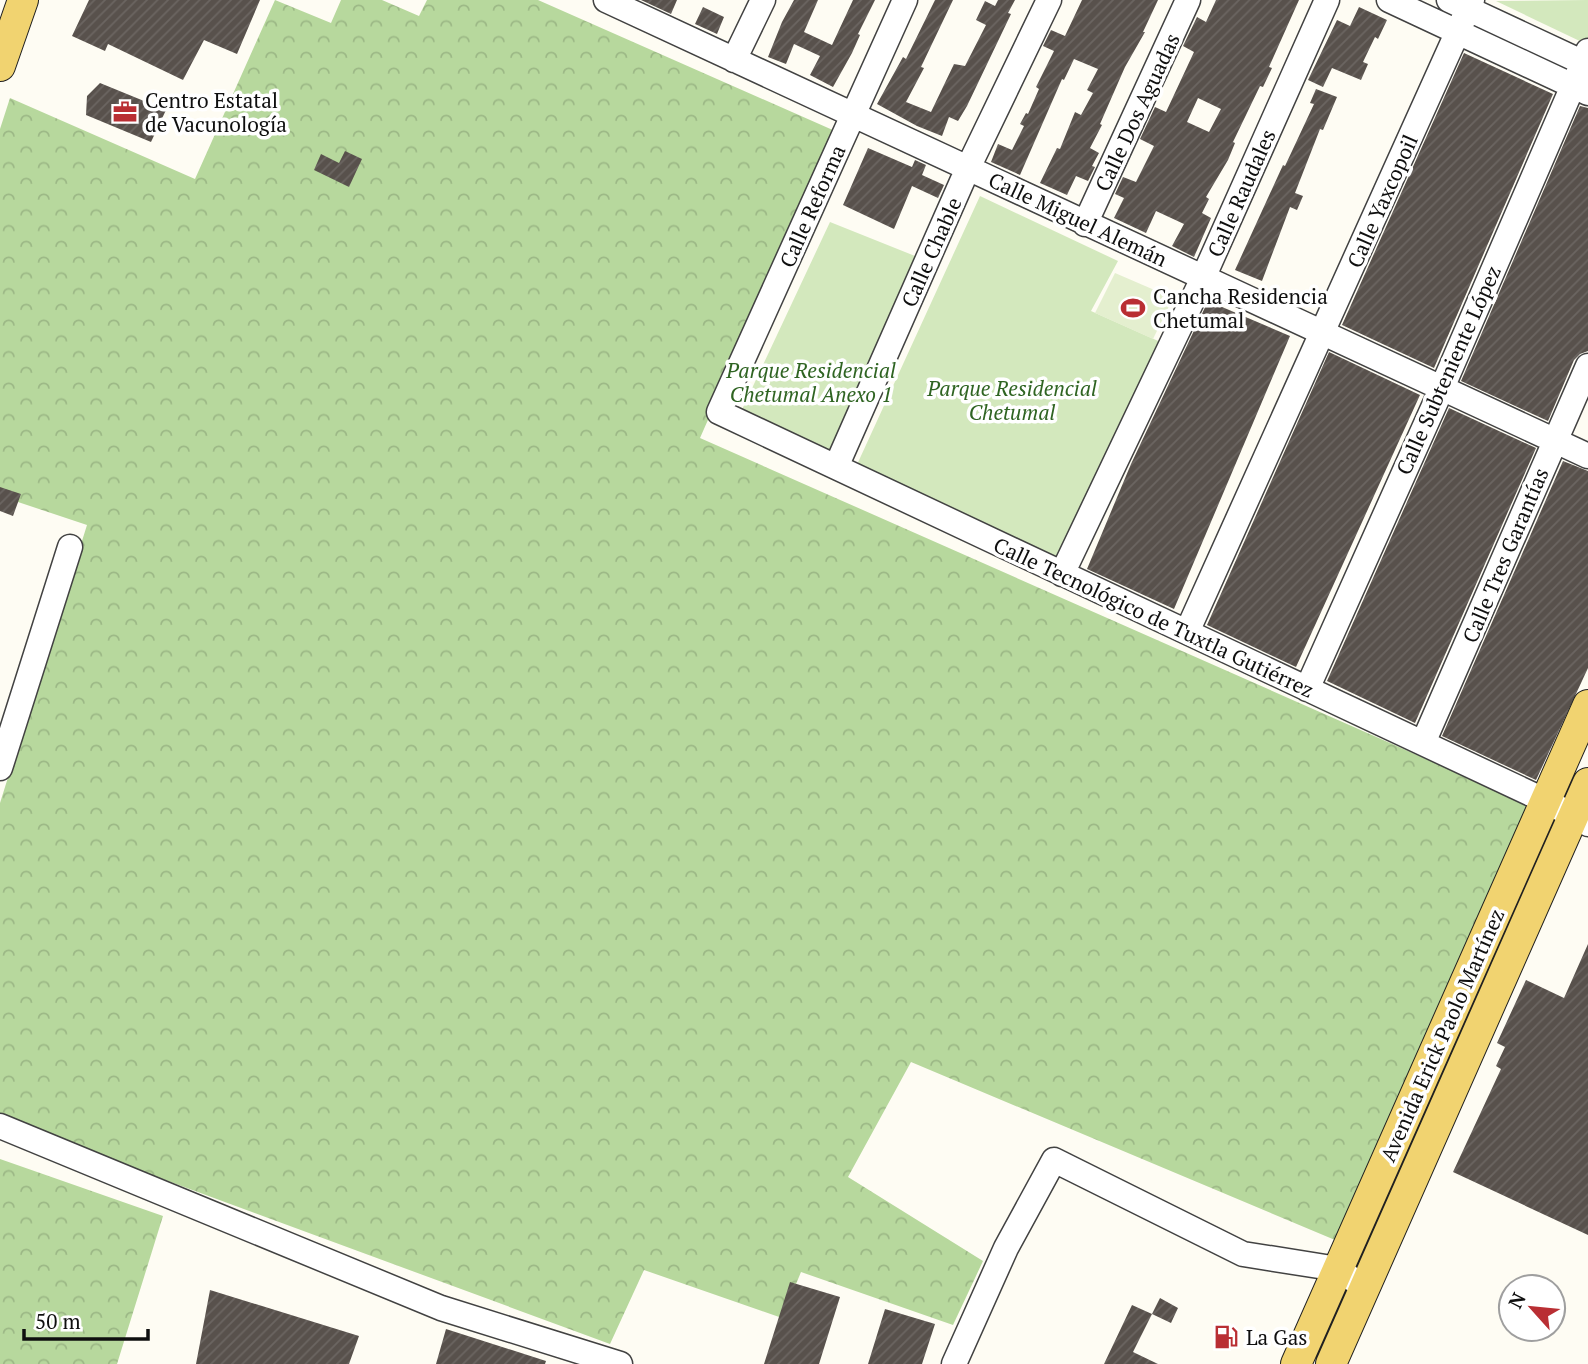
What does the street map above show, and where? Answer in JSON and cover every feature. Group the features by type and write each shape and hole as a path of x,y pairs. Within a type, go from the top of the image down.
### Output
{"main road":[{"path":"0,66 23,0"},
{"name":"Avenida Erick Paolo Martínez","path":"1296,1364 1588,705"},
{"name":"Avenida Erick Paolo Martínez","path":"1331,1364 1580,821 1588,783"}],"street":[{"path":"734,60 763,0"},
{"name":"Calle Reforma","path":"719,412 905,0"},
{"name":"Calle Chable","path":"836,467 968,168 1048,0"},
{"name":"Calle Dos Aguadas","path":"1085,224 1188,0"},
{"name":"Calle Raudales","path":"1062,574 1203,278 1327,0"},
{"path":"1389,0 1580,89"},
{"name":"Calle Miguel Alemán","path":"616,2 852,116 1588,456"},
{"path":"1463,3 1586,59"},
{"name":"Calle Yaxcopoil","path":"1187,632 1457,32 1463,3"},
{"name":"Calle Subteniente López","path":"1307,689 1580,89 1586,59"},
{"name":"Calle Tres Garantías","path":"1423,743 1588,366"},
{"name":"Calle Tecnológico de Tuxtla Gutiérrez","path":"719,412 1546,801 1580,821"},
{"path":"0,768 70,547"},
{"path":"0,1126 441,1308 620,1364"},
{"path":"954,1364 1006,1248 1054,1160 1243,1254 1338,1269 1364,1288"}],"green space":[{"path":"275,0 331,23 341,0 382,0 419,16 427,0 538,0 835,131 700,438 1528,804 1335,1240 911,1062 848,1177 983,1261 953,1325 801,1272 782,1318 644,1270 610,1344 0,1119 0,803 87,525 0,496 0,129 10,98 195,179"},
{"path":"1588,0 1586,44 1496,1"},
{"name":"Parque Residencial Chetumal","path":"980,196 1118,261 1091,311 1165,344 1060,568 855,469"},
{"name":"Parque Residencial Chetumal Anexo 1","path":"830,222 920,258 833,460 739,416"},
{"name":"Cancha Residencia Chetumal","path":"1115,273 1173,298 1153,339 1095,313"},
{"path":"0,1159 163,1216 117,1364 0,1364"}],"building":[{"path":"89,0 260,0 237,54 204,40 183,80 108,44 105,51 72,36"},
{"path":"641,0 677,0 671,14"},
{"path":"794,0 818,0 804,32 832,45 853,0 875,0 852,53 833,87 810,75 820,56 794,44 786,64 768,57"},
{"path":"935,0 953,0 921,67 924,68 906,102 931,112 954,64 965,66 986,25 976,20 985,1 995,6 998,0 1015,0 1008,13 1011,14 967,106 958,121 949,117 942,136 877,104 903,57 906,59"},
{"path":"1082,0 1158,0 1090,148 1099,153 1092,166 1095,167 1088,181 1076,176 1067,195 1040,183 1057,148 1060,149 1075,112 1081,115 1093,93 1087,90 1098,69 1074,59 1064,80 1062,79 1020,175 991,162 998,144 1012,150 1024,126 1020,124 1026,113 1028,114 1039,89 1036,87 1054,51 1043,46 1051,30 1065,36"},
{"path":"1216,0 1299,0 1269,67 1272,68 1263,87 1260,86 1233,142 1235,143 1228,160 1206,197 1209,199 1202,213 1211,218 1194,257 1172,246 1184,224 1156,211 1146,233 1114,218 1124,198 1115,194 1123,177 1136,182 1154,146 1140,139 1155,107 1166,112 1194,52 1183,46 1197,17 1206,22","holes":["1198,98 1221,109 1209,132 1187,122"]},
{"path":"703,7 724,17 717,34 695,24"},
{"path":"1359,7 1387,20 1363,62 1368,64 1361,80 1332,68 1323,87 1308,80 1337,20 1350,26"},
{"path":"1464,53 1553,94 1434,368 1342,325"},
{"name":"Centro Estatal de Vacunología","path":"100,83 166,110 151,142 86,115 87,96"},
{"path":"1316,89 1337,97 1323,130 1320,129 1295,193 1303,196 1297,210 1290,207 1262,281 1235,270 1314,104 1310,103"},
{"path":"1580,106 1588,108 1588,351 1574,360 1548,421 1461,381"},
{"path":"868,148 912,167 915,160 926,165 922,175 944,185 938,198 912,186 894,229 843,205"},
{"path":"345,151 362,159 349,187 314,170 321,154 339,163"},
{"path":"1208,301 1290,336 1174,609 1087,569 1131,464"},
{"path":"1329,352 1420,395 1296,667 1207,625"},
{"path":"1449,408 1536,448 1415,723 1327,681"},
{"path":"1563,461 1588,471 1588,668 1536,780 1442,736"},
{"path":"0,487 21,494 13,516 0,511"},
{"path":"1588,944 1588,1235 1453,1172 1501,1069 1496,1066 1505,1047 1497,1043 1526,980 1564,998"},
{"path":"790,1282 840,1297 819,1364 764,1364"},
{"path":"210,1290 359,1336 349,1364 196,1364"},
{"path":"1160,1298 1178,1308 1171,1323 1152,1314"},
{"path":"1132,1305 1152,1314 1133,1352 1158,1364 1104,1364"},
{"path":"885,1309 935,1324 922,1364 868,1364"},
{"path":"446,1329 546,1361 545,1364 436,1364"}],"place":[{"name":"Centro Estatal de Vacunología","path":"125,112"},
{"name":"Cancha Residencia Chetumal","path":"1133,308"},
{"name":"La Gas","path":"1226,1337"}]}
